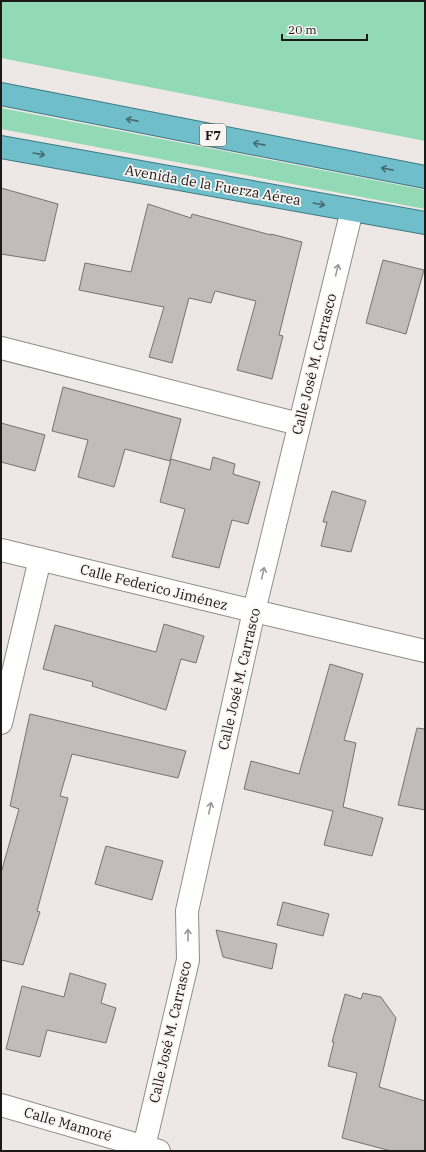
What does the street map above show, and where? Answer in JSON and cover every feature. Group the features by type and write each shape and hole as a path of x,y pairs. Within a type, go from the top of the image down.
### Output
{"highway":[{"name":"F7","path":"1,94 425,177"},
{"name":"Avenida de la Fuerza Aérea","path":"1,146 425,223"}],"street":[{"name":"Calle José M. Carrasco","path":"149,1150 188,960 187,911 254,611 352,210"},
{"path":"1,348 299,424"},
{"name":"Calle Federico Jiménez","path":"1,550 425,651"},
{"path":"1,723 40,559"},
{"name":"Calle Mamoré","path":"1,1104 149,1150"}],"green space":[{"path":"1,1 425,1 425,141 1,58"},
{"path":"1,108 425,190 425,209 1,129"}],"building":[{"path":"1,188 58,204 45,261 1,254"},
{"path":"148,204 191,218 192,214 302,242 279,335 283,336 272,379 237,370 256,301 215,291 211,303 189,298 172,363 149,357 164,307 79,290 85,263 131,272"},
{"path":"383,260 424,270 406,334 366,323"},
{"path":"63,387 181,419 170,461 125,449 114,487 78,477 88,440 52,431"},
{"path":"1,423 45,435 35,471 1,462"},
{"path":"213,457 235,464 233,474 260,482 248,524 232,520 219,568 172,557 185,509 160,502 171,459 210,470"},
{"path":"332,491 366,501 351,552 321,546 327,522 323,522"},
{"path":"164,624 204,636 196,663 181,659 166,710 92,686 93,682 43,669 55,625 156,652"},
{"path":"330,664 363,674 344,740 356,743 343,807 383,818 372,856 324,845 333,811 244,789 251,761 299,774"},
{"path":"30,714 186,751 178,778 72,754 60,796 68,798 37,911 40,912 23,965 1,960 1,873 19,809 10,806"},
{"path":"417,728 425,729 425,810 398,805"},
{"path":"106,846 163,861 152,900 95,884"},
{"path":"283,902 329,914 323,936 277,925"},
{"path":"216,930 277,944 272,969 223,957"},
{"path":"70,973 106,984 101,1003 116,1008 106,1043 47,1030 40,1057 6,1049 22,986 64,997"},
{"path":"363,993 381,997 396,1018 379,1087 425,1101 425,1151 391,1151 342,1138 357,1073 328,1066 334,1042 332,1042 345,994 361,999"}]}
